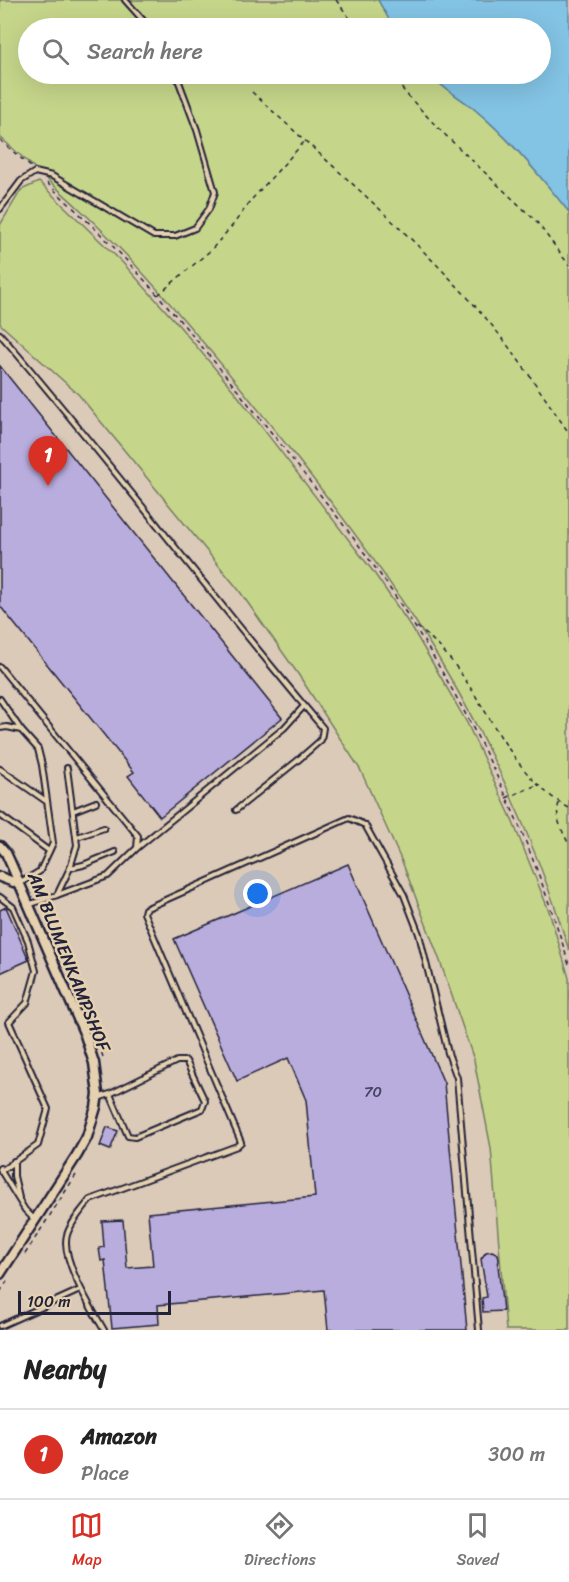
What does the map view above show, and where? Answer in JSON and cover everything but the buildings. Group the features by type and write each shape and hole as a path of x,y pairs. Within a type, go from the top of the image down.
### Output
{"street":[{"name":"AM BLUMENKAMPSHOF","path":"0,1274 77,1155 93,1119 97,1098 94,1063 85,1035 3,850"},
{"path":"0,878 19,884"}],"lane":[{"path":"125,0 141,18"},
{"path":"0,208 21,181 35,172 52,176 154,236 175,236 195,228 209,209 216,192 180,84"},
{"path":"0,334 65,410 323,728 321,740 236,810"},
{"path":"0,667 138,836 137,848"},
{"path":"0,699 21,730 38,749 53,843 40,871 19,884"},
{"path":"28,905 108,876 137,848 284,728 304,706"},
{"path":"0,728 21,730"},
{"path":"57,895 70,868 77,837 67,768"},
{"path":"0,769 46,802"},
{"path":"73,811 96,802"},
{"path":"0,815 49,851"},
{"path":"104,1330 80,1290 69,1259 66,1237 76,1217 90,1200 237,1146 241,1142 148,924 145,909 349,818 364,825 404,895 419,934 448,1053 457,1078 478,1330"},
{"path":"77,837 104,828"},
{"path":"70,868 115,852"},
{"path":"0,897 13,907 28,941 36,970 27,1003 9,1022 48,1109 38,1145 1,1170 25,1210 35,1220"},
{"path":"97,1098 110,1094 177,1061 186,1061 205,1101 202,1108 135,1137 128,1136 110,1094"},
{"path":"14,1161 14,1176 20,1199"},
{"path":"0,1326 80,1290"}],"path":[{"path":"336,0 350,18"},
{"path":"398,84 432,122 536,221 569,265"},
{"path":"252,92 436,263 478,309 525,369 569,433"},
{"path":"0,140 125,260 157,296 237,389 375,568 415,626 470,722 506,798 552,909 569,965"},
{"path":"157,296 211,250 253,198 305,141"},
{"path":"415,626 444,651 514,756 537,784 569,808"},
{"path":"506,798 537,784"},
{"path":"559,802 556,812 569,845"},
{"path":"94,1031 101,1047 104,1065"},
{"path":"23,1257 76,1175"},
{"path":"0,1292 12,1275"}],"green space":[{"path":"0,0 378,0 388,18 18,18 18,84 440,84 473,108 499,132 569,212 569,950 540,865 484,739 440,660 385,576 285,443 170,303 98,226 0,137"},
{"path":"39,182 122,262 175,321 234,391 372,570 412,628 467,723 510,815 549,911 569,978 569,1330 506,1330 491,1148 474,1060 403,864 360,769 298,674 238,589 79,395 0,324 0,225 21,190"}],"water":[{"path":"378,0 569,0 569,212 524,157 499,132 473,108 440,84 551,84 551,18 388,18"}],"place":[{"name":"Amazon","path":"48,486"}]}
